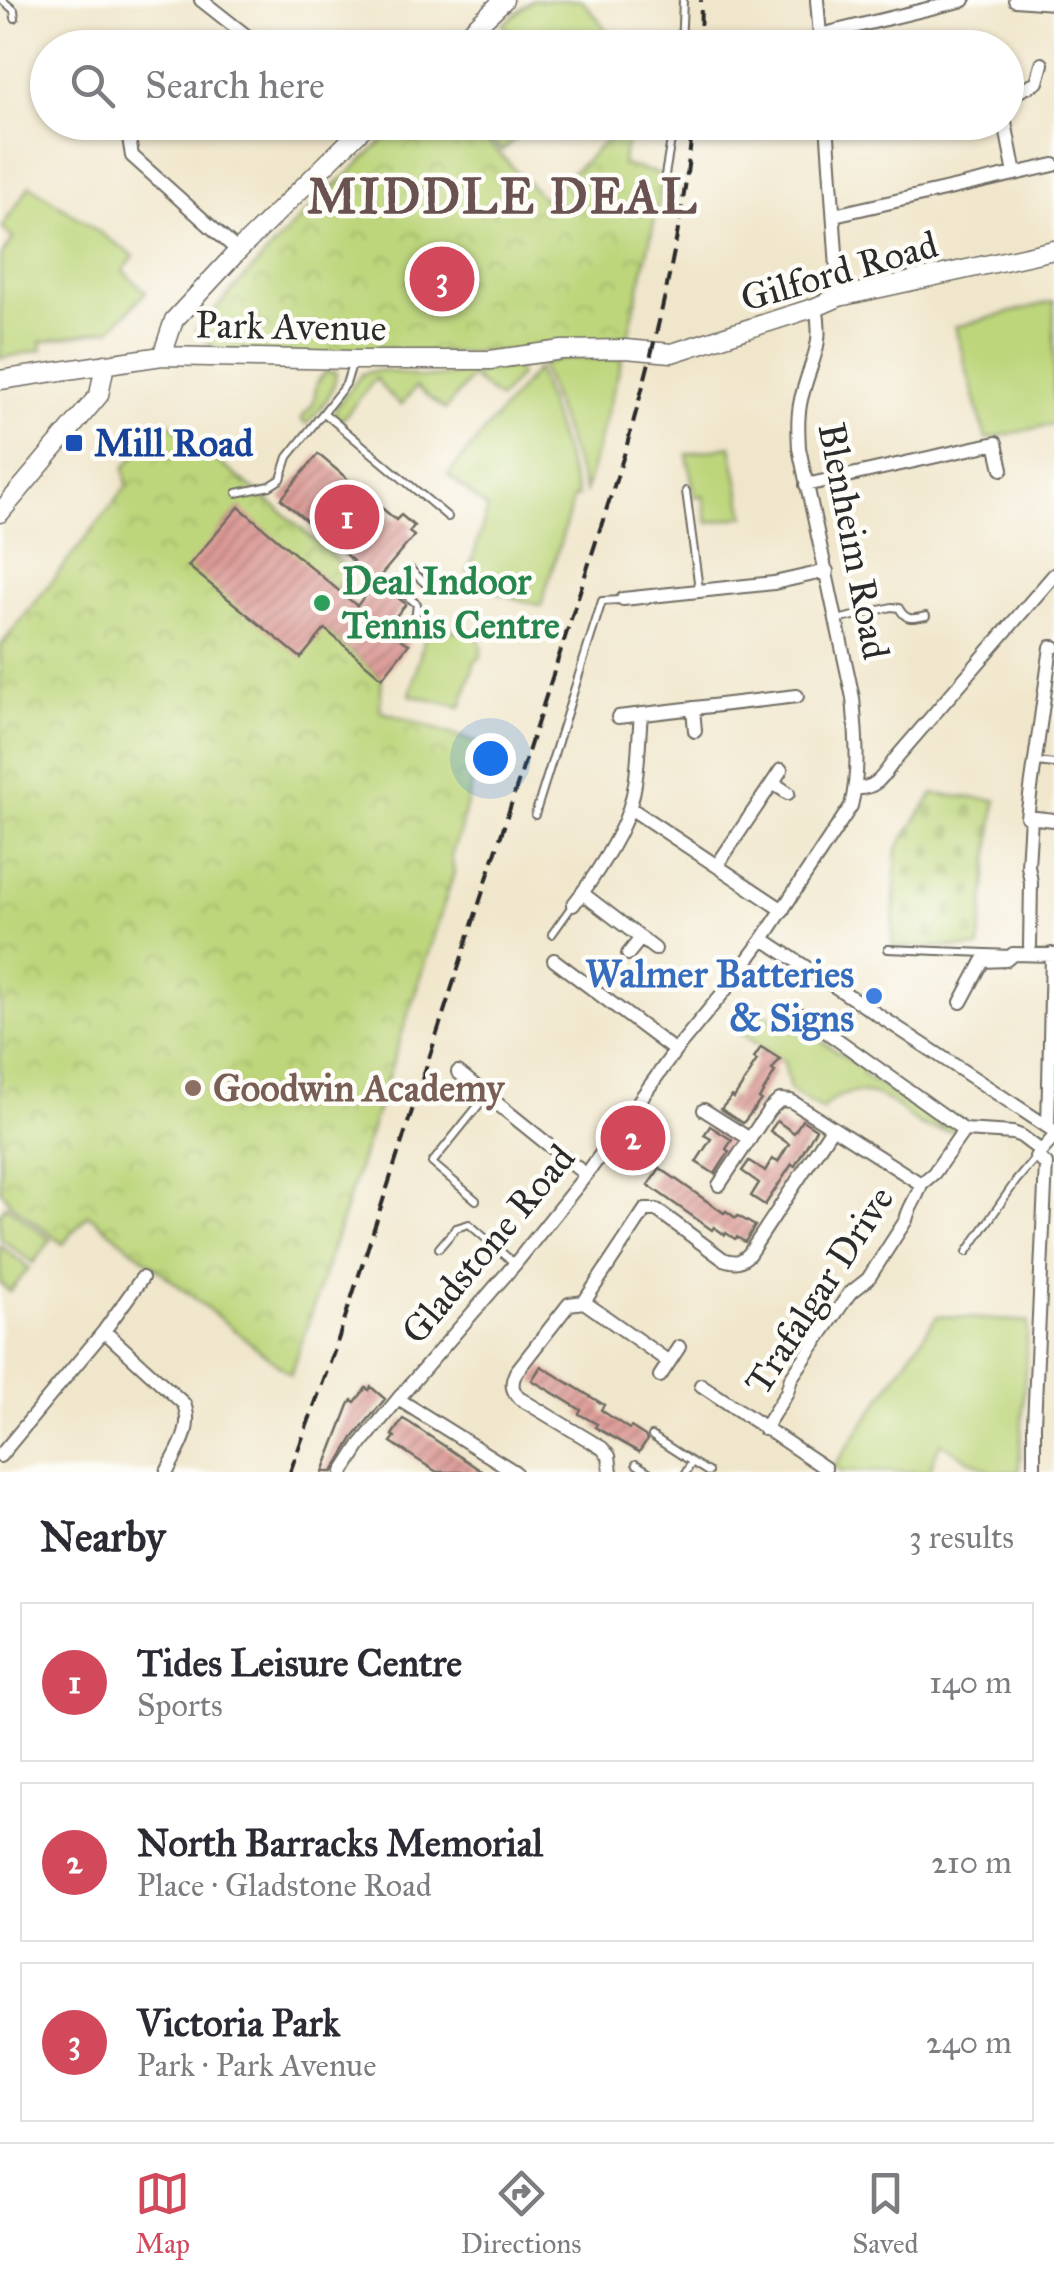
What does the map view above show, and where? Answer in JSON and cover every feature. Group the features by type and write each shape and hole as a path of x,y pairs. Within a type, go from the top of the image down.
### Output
{"street":[{"path":"200,0 239,30"},
{"path":"818,0 820,30"},
{"path":"855,30 940,3 964,0"},
{"path":"1015,0 1054,3"},
{"path":"471,30 501,1"},
{"path":"1024,88 1037,82 1042,64"},
{"path":"129,140 132,156 238,251"},
{"path":"162,356 174,320 348,140"},
{"path":"828,140 840,297"},
{"path":"1008,140 1015,174"},
{"path":"834,216 1054,165"},
{"name":"Gilford Road","path":"642,350 683,351 840,297 1054,250"},
{"name":"Blenheim Road","path":"816,307 820,342 797,420 799,448 853,698 856,788"},
{"name":"Park Avenue","path":"0,380 162,356 490,360 562,350 642,350"},
{"path":"0,514 99,396 105,364"},
{"path":"806,485 996,443 1002,470"},
{"path":"622,600 774,583 827,571"},
{"name":"Gladstone Road","path":"343,1472 398,1399 586,1175 674,1052 763,940 851,806 856,788 876,784 1054,575"},
{"path":"1054,647 1048,725 1036,762 1027,817 1054,820"},
{"path":"778,680 780,698"},
{"path":"618,717 796,696"},
{"path":"693,708 695,730"},
{"path":"572,905 630,808 640,714"},
{"path":"718,864 782,770"},
{"path":"773,783 788,793"},
{"path":"630,808 783,910"},
{"path":"1030,946 1031,817"},
{"path":"582,893 655,949"},
{"path":"628,954 641,938"},
{"path":"763,940 1052,1132"},
{"path":"961,1002 983,961 1006,960 1013,954 1053,954 1052,1132 1039,1154"},
{"path":"554,960 674,1052"},
{"path":"803,1015 964,1130 1021,1136 1046,1164 1034,1472"},
{"path":"458,1072 586,1175"},
{"path":"719,1184 769,1110 780,1100 791,1101 921,1184"},
{"path":"704,1110 750,1139"},
{"path":"584,1302 645,1210 658,1210 724,1258 742,1261 832,1128"},
{"name":"Trafalgar Drive","path":"764,1428 787,1392 791,1378 849,1294 868,1279 887,1250 906,1220 921,1184 934,1173 964,1130"},
{"path":"0,1456 104,1331 142,1278"},
{"path":"611,1472 609,1456 602,1448 519,1398 513,1390 516,1372 569,1304 584,1302 669,1362"},
{"path":"104,1331 184,1404 190,1417 168,1472"},
{"path":"660,1376 679,1347"},
{"name":"Trafalgar Drive","path":"701,1385 826,1471"},
{"path":"398,1399 516,1472"}],"lane":[{"path":"2,0 14,10 15,18"},
{"path":"682,30 683,0"},
{"path":"665,175 671,140"},
{"path":"237,494 270,486 281,479 288,458 346,384 354,360"},
{"path":"324,414 448,517"},
{"path":"686,491 700,591"},
{"path":"410,568 429,586"},
{"path":"392,585 417,604 415,620 404,634"},
{"path":"535,815 602,601 622,600"},
{"path":"837,620 892,606 908,619 926,616"},
{"path":"1036,762 1054,764"},
{"path":"552,934 572,905"},
{"path":"888,949 1013,954"},
{"path":"476,1200 432,1163 487,1095"},
{"path":"967,1252 1039,1154"},
{"path":"440,1248 456,1228 469,1224 514,1264"},
{"path":"652,1436 708,1472"},
{"path":"686,1472 692,1462"},
{"path":"636,1464 649,1472"}],"green space":[{"path":"532,0 582,0 607,30 508,30 503,24"},
{"path":"384,140 486,140 544,199 607,140 627,140 622,165 665,175 625,349 223,357 196,330 292,227"},
{"path":"491,140 514,140 502,151"},
{"path":"30,185 134,256 123,271 146,292 111,329 41,342 42,350 0,358 0,257 13,239 2,227"},
{"path":"1054,301 1054,424 986,439 955,327"},
{"path":"561,359 622,359 585,492 541,365"},
{"path":"513,367 519,376 499,399 474,379 482,370"},
{"path":"477,369 445,410 416,387 401,405 376,378 341,421 335,414 336,407 362,374 384,371 426,377"},
{"path":"537,369 578,497 574,497 541,606 465,583 488,509 448,475"},
{"path":"325,372 336,372 333,387 307,424 302,417 313,404 317,383"},
{"path":"166,421 280,510 350,572 336,587 350,600 325,629 382,678 380,711 482,744 451,855 454,873 291,1375 88,1214 63,1244 10,1203 0,1189 0,647 127,486 124,468"},
{"path":"731,446 745,516 708,523 703,496 695,497 687,454"},
{"path":"428,624 477,634 481,657 475,662 461,707 410,695"},
{"path":"933,794 996,800 979,948 892,947 897,849"},
{"path":"752,1006 787,1027 792,1021 864,1070 862,1074 942,1127 947,1121 954,1125 955,1131 923,1126 889,1101 872,1094 845,1094 822,1110 790,1090 784,1062 734,1029"},
{"path":"6,1205 51,1240 33,1263 0,1238 0,1213"},
{"path":"0,1245 29,1268 10,1292 0,1283"},
{"path":"937,1316 1028,1322 1019,1472 992,1472 940,1443 929,1472 841,1472 834,1467"}],"building":[{"path":"318,454 396,520 401,515 414,526 409,532 414,536 376,581 406,604 387,627 409,644 382,678 325,629 301,658 188,566 239,507 357,606 375,582 350,565 353,561 281,499"},
{"path":"761,1047 780,1059 761,1100 743,1123 721,1109 734,1098"},
{"path":"802,1120 816,1129 795,1166 792,1164 765,1205 751,1196 759,1183 742,1171 749,1161 765,1171 772,1159 778,1162 789,1144 770,1131 777,1121 794,1133"},
{"path":"710,1126 732,1140 715,1174 696,1162 711,1139 704,1135"},
{"path":"660,1168 724,1213 755,1226 745,1242 714,1227 712,1230 648,1185"},
{"path":"541,1366 604,1405 601,1410 629,1429 645,1436 647,1440 639,1452 595,1427 597,1424 579,1414 581,1410 532,1380"},
{"path":"371,1387 385,1399 353,1438 333,1472 323,1472 349,1405"},
{"path":"403,1419 483,1472 437,1472 418,1460 391,1442"}],"railway":[{"path":"700,30 701,0"},
{"path":"290,1472 335,1349 624,455 666,290 691,140"}],"place":[{"name":"Victoria Park","path":"442,279"},
{"name":"Mill Road","path":"74,443"},
{"name":"Tides Leisure Centre","path":"347,517"},
{"name":"Deal Indoor Tennis Centre","path":"322,603"},
{"name":"Walmer Batteries & Signs","path":"874,996"},
{"name":"Goodwin Academy","path":"193,1088"},
{"name":"North Barracks Memorial","path":"633,1138"}],"district":[{"name":"MIDDLE DEAL","path":"503,196"}]}
